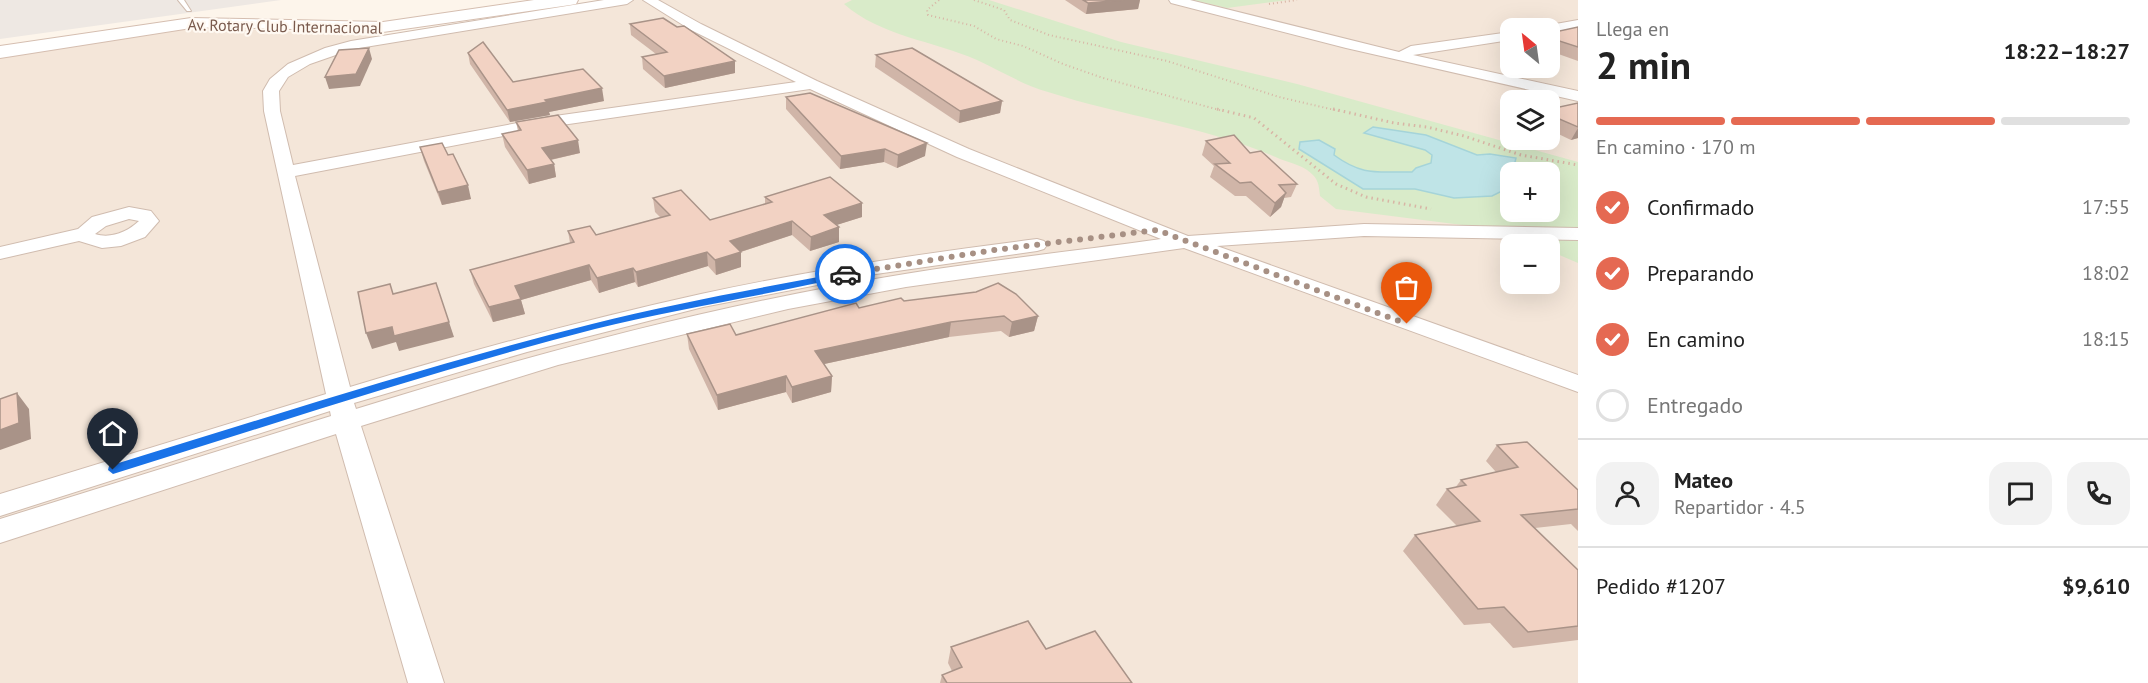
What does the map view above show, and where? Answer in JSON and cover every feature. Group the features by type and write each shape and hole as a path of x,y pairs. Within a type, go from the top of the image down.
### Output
{"main road":[{"name":"Av. Rotary Club Internacional","path":"0,52 191,23 383,27 570,0"}],"street":[{"path":"426,683 343,410 270,102 271,90 277,80 306,61 332,50 374,40 627,0"},
{"path":"649,0 696,27 812,84 963,153 1186,242 1578,384"},
{"path":"1175,0 1402,56 1578,96"},
{"path":"1560,27 1578,24"},
{"path":"1402,56 1412,50 1500,37"},
{"path":"286,172 555,121 812,84"},
{"path":"0,531 343,410 593,327 685,305 898,265 1157,230 1352,217 1578,220"},
{"path":"0,505 343,410 553,358 776,305 918,279 1186,242 1364,230 1578,234"},
{"path":"0,253 85,234"}],"lane":[{"path":"181,0 189,10"}],"path":[{"path":"939,0 927,10 928,15 974,26 996,39 1023,46 1103,78 1254,118 1336,184 1366,197 1432,209"},
{"path":"974,0 1004,10 1011,20 1049,35 1167,61 1279,97 1394,123 1427,127 1464,136 1521,155 1578,165"}],"shaded area":[{"path":"0,0 281,0 0,39"},
{"path":"614,0 1578,0 1578,683 0,683 0,58 201,27 377,36"}],"green space":[{"path":"852,0 989,0 1121,42 1297,84 1500,140 1500,150 1535,150 1578,162 1578,263 1560,255 1560,234 1507,234 1494,229 1336,209 1320,196 1318,182 1313,175 1298,165 1223,138 1077,101 1039,89 960,53 891,31 858,15 844,4"},
{"path":"1193,0 1288,0 1227,8"}],"water":[{"path":"1373,127 1426,135 1477,155 1490,154 1516,158 1515,162 1500,162 1500,192 1492,196 1454,198 1415,189 1363,189 1299,149 1300,142 1319,140 1335,149 1334,155 1354,167 1380,172 1412,172 1416,168 1431,163 1432,155 1425,150 1364,133"}],"building":[{"path":"1083,0 1124,0 1088,3"},
{"path":"663,18 677,27 684,26 735,61 664,76 642,57 667,52 630,24"},
{"path":"1578,27 1578,47 1560,41 1560,31"},
{"path":"483,42 513,82 583,69 602,88 507,110 468,53"},
{"path":"369,48 356,74 325,77 339,50"},
{"path":"912,48 1002,101 960,111 876,55"},
{"path":"810,93 927,143 898,155 885,149 841,156 786,97"},
{"path":"1578,103 1578,127 1560,119 1560,107"},
{"path":"558,115 578,140 542,148 554,164 527,170 502,134 521,130 516,122"},
{"path":"1234,135 1250,153 1261,151 1297,184 1279,185 1286,193 1275,203 1251,182 1240,183 1215,164 1230,163 1206,141"},
{"path":"442,143 448,155 453,154 468,185 438,192 420,147"},
{"path":"830,177 862,203 824,215 839,227 811,237 792,221 730,241 741,252 715,260 707,252 636,272 633,268 597,278 589,265 515,286 521,299 489,307 470,270 574,242 568,231 590,226 596,235 670,215 653,198 681,190 710,220 772,202 765,197"},
{"path":"436,283 449,322 394,336 392,327 366,333 358,292 390,284 393,294"},
{"path":"998,283 1016,294 1038,316 1012,322 1004,316 951,322 815,351 832,376 792,387 786,376 717,395 687,334 730,324 736,335 856,303 859,308 901,298 904,301 976,292"},
{"path":"17,393 19,423 0,430 0,399"},
{"path":"1527,442 1578,490 1578,509 1521,515 1578,570 1578,626 1528,632 1504,607 1478,609 1415,535 1480,521 1447,489 1466,485 1461,480 1518,467 1497,445"},
{"path":"1028,621 1046,649 1095,631 1132,683 947,683 942,675 962,667 951,647"}],"way so far":[{"path":"845,274 994,250 1157,230 1407,324"}],"route":[{"path":"113,470 433,371 593,327 685,305 845,274"}]}
